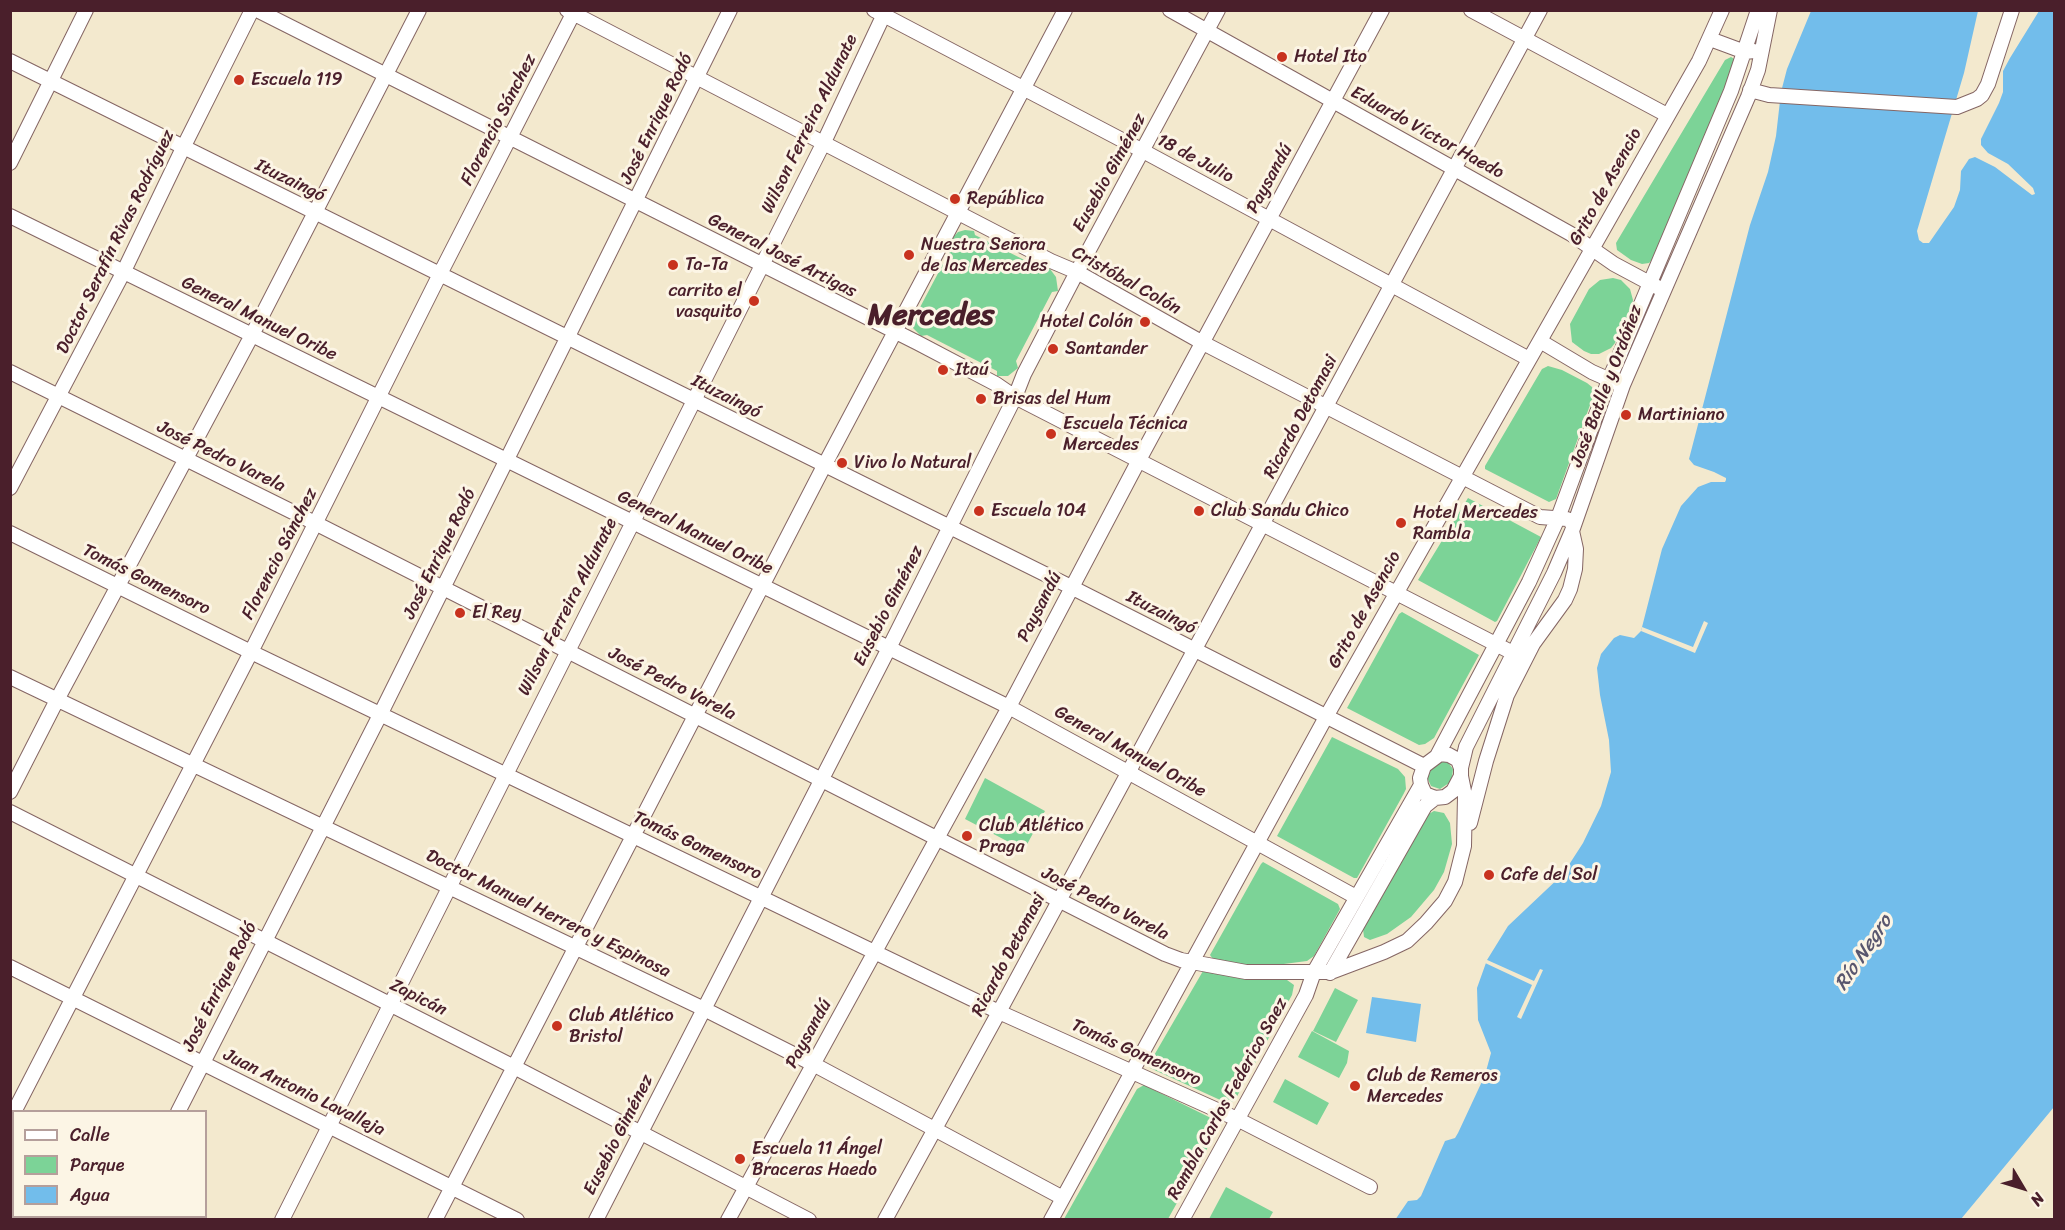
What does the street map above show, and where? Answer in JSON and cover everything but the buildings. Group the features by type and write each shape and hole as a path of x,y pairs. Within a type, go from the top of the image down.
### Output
{"street":[{"path":"10,163 87,10"},
{"name":"General José Artigas","path":"254,10 894,333 918,343 996,384 1015,397 1514,653"},
{"name":"Doctor Serafín Rivas Rodríguez","path":"10,488 123,273 183,147 254,10"},
{"path":"10,792 252,335 419,10"},
{"name":"José Enrique Rodó","path":"179,1110 444,589 730,10"},
{"path":"435,1220 903,314 1065,10"},
{"name":"Eduardo Víctor Haedo","path":"1170,10 1571,234 1614,264 1665,291"},
{"name":"Eusebio Giménez","path":"596,1220 889,648 1015,397 1024,374 1218,10"},
{"name":"Paysandú","path":"728,1220 1009,707 1071,587 1382,10"},
{"path":"1471,10 1667,115"},
{"name":"Ricardo Detomasi","path":"885,1220 1540,10"},
{"name":"Grito de Asencio","path":"1051,1220 1326,717 1699,61 1722,10"},
{"path":"1461,772 1453,791 1445,797 1435,798 1425,794 1420,785 1424,766 1437,756 1529,582 1558,518 1609,380 1727,102 1758,10"},
{"name":"José Batlle y Ordóñez","path":"1461,772 1466,747 1554,573 1571,532 1623,385 1750,90 1762,51 1770,10"},
{"path":"1750,90 1769,95 1957,108 1982,95 1988,84 2012,10"},
{"name":"Cristóbal Colón","path":"572,12 977,223 1077,272 1203,344 1540,517"},
{"name":"Florencio Sánchez","path":"15,1110 251,652 572,12"},
{"name":"18 de Julio","path":"881,12 1529,359"},
{"name":"Wilson Ferreira Aldunate","path":"282,1220 504,774 824,142 881,12"},
{"path":"1710,39 1745,52 1762,51"},
{"name":"Ituzaingó","path":"10,62 1071,587 1424,766"},
{"name":"General Manuel Oribe","path":"10,216 1009,707 1356,897"},
{"path":"948,232 958,226 977,223"},
{"path":"1051,261 1065,283 1066,294"},
{"path":"903,314 908,332 918,343"},
{"path":"1540,341 1592,372 1623,385"},
{"name":"José Pedro Varela","path":"10,372 315,523 1170,957 1246,972 1331,972"},
{"path":"996,384 1017,380 1024,374"},
{"path":"1331,972 1407,941 1445,901 1455,882 1486,761 1507,695 1533,644 1565,600 1575,568 1576,549 1567,519 1540,517"},
{"path":"1540,517 1558,542 1571,532"},
{"name":"Tomás Gomensoro","path":"10,533 251,652 999,1012 1237,1119 1370,1187"},
{"name":"Doctor Manuel Herrero y Espinosa","path":"10,677 449,885 704,1009 813,1064 1063,1198"},
{"path":"1437,756 1449,755 1458,760 1465,796 1464,846"},
{"name":"Rambla Carlos Federico Saez","path":"1182,1220 1306,995 1314,972 1420,785"},
{"name":"Rambla Carlos Federico Saez","path":"1306,995 1331,972 1425,806 1435,798"},
{"name":"Zapicán","path":"10,812 514,1067 809,1220"},
{"name":"Juan Antonio Lavalleja","path":"10,967 517,1220"}],"green space":[{"path":"1731,57 1736,60 1736,64 1652,260 1642,264 1631,260 1617,250 1616,243 1725,60"},
{"path":"974,231 975,235 1044,270 1050,269 1056,277 1058,291 1052,292 1016,361 1018,368 1008,376 997,376 997,371 927,335 921,336 913,328 911,321 913,313 917,313 954,243 952,238 958,232"},
{"path":"1613,278 1621,280 1630,289 1633,300 1631,309 1611,348 1599,354 1591,354 1572,342 1570,324 1589,289 1600,280"},
{"path":"1548,366 1562,370 1587,383 1592,387 1594,394 1556,499 1549,502 1485,469 1542,369"},
{"path":"1468,498 1541,537 1495,622 1418,580"},
{"path":"1402,612 1479,655 1434,738 1419,745 1347,708"},
{"path":"1332,737 1398,769 1405,777 1406,789 1357,878 1277,836"},
{"path":"1435,761 1447,761 1453,769 1449,783 1440,789 1431,786 1427,777"},
{"path":"985,778 1045,811 1024,850 965,819"},
{"path":"1434,811 1444,813 1450,823 1452,844 1444,872 1434,890 1411,917 1387,934 1370,940 1364,937 1363,929 1425,816"},
{"path":"1263,862 1338,904 1340,909 1314,956 1307,961 1276,965 1247,965 1213,959 1210,955"},
{"path":"1203,971 1254,979 1287,980 1294,985 1292,995 1235,1100 1229,1104 1150,1068 1149,1064"},
{"path":"1335,988 1358,1000 1336,1042 1313,1031"},
{"path":"1312,1031 1349,1051 1347,1063 1339,1078 1298,1057"},
{"path":"1285,1079 1329,1103 1317,1125 1273,1102"},
{"path":"1144,1085 1219,1123 1219,1127 1168,1219 1064,1219 1137,1089"},
{"path":"1226,1187 1273,1212 1269,1219 1209,1219"}],"water":[{"name":"Río Negro","path":"1811,11 1978,11 1964,73 1917,231 1919,240 1929,243 1954,207 1960,190 1961,171 1969,159 1975,157 1995,167 2032,195 2035,194 2033,188 2008,164 1988,153 1981,145 1981,139 2003,92 2003,71 2010,58 2039,11 2054,11 2054,1107 1961,1219 1395,1220 1408,1201 1417,1200 1421,1196 1445,1141 1455,1138 1485,1075 1491,1053 1478,1020 1477,988 1487,960 1508,926 1563,874 1583,843 1601,806 1611,772 1609,740 1597,668 1601,654 1614,638 1620,635 1634,638 1641,631 1662,549 1681,506 1698,487 1726,480 1714,472 1694,465 1689,459 1750,225 1768,172 1787,69"},
{"path":"1372,997 1421,1004 1416,1042 1366,1033"}],"pier":[{"path":"1704,621 1708,623 1695,653 1641,631 1642,627 1693,647"},
{"path":"1485,959 1534,981 1540,969 1543,970 1521,1019 1517,1017 1532,985 1483,962"}],"place":[{"name":"Hotel Ito","path":"1282,57"},
{"name":"Escuela 119","path":"239,80"},
{"name":"República","path":"955,199"},
{"name":"Nuestra Señora de las Mercedes","path":"909,255"},
{"name":"Ta-Ta","path":"673,265"},
{"name":"carrito el vasquito","path":"754,301"},
{"name":"Hotel Colón","path":"1145,322"},
{"name":"Santander","path":"1053,349"},
{"name":"Itaú","path":"943,370"},
{"name":"Brisas del Hum","path":"981,399"},
{"name":"Martiniano","path":"1626,415"},
{"name":"Escuela Técnica Mercedes","path":"1051,434"},
{"name":"Vivo lo Natural","path":"842,463"},
{"name":"Escuela 104","path":"979,511"},
{"name":"Club Sandu Chico","path":"1199,511"},
{"name":"Hotel Mercedes Rambla","path":"1401,523"},
{"name":"El Rey","path":"460,613"},
{"name":"Club Atlético Praga","path":"967,836"},
{"name":"Cafe del Sol","path":"1489,875"},
{"name":"Club Atlético Bristol","path":"557,1026"},
{"name":"Club de Remeros Mercedes","path":"1355,1086"},
{"name":"Escuela 11 Ángel Braceras Haedo","path":"740,1159"}],"district":[{"name":"Mercedes","path":"931,316"}]}
